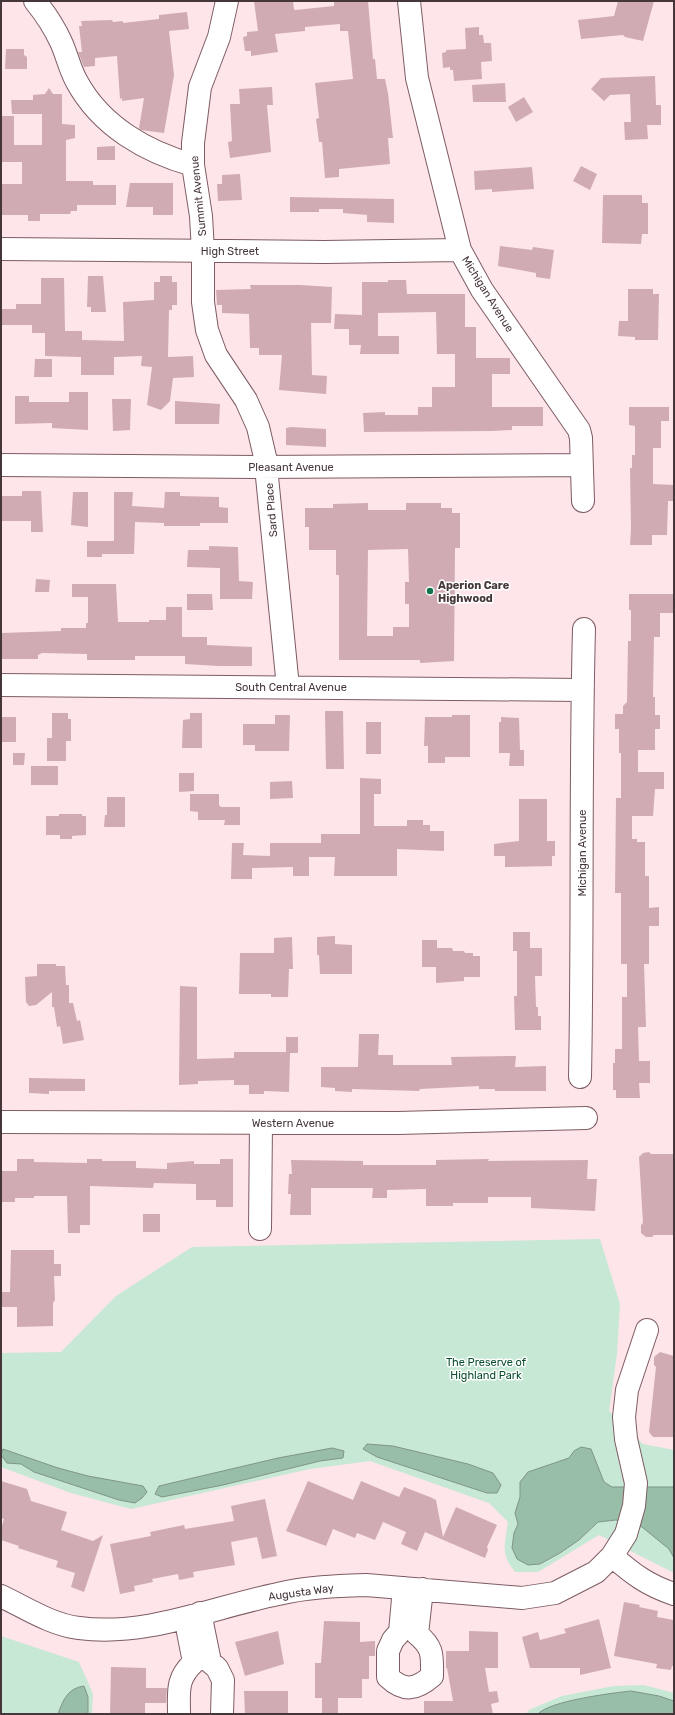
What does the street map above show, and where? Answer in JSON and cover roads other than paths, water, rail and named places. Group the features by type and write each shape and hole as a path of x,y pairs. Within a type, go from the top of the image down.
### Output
{"street":[{"name":"Summit Avenue","path":"203,251 201,216 193,165 195,116 200,87 219,38 227,1"},
{"name":"Michigan Avenue","path":"409,1 417,78 460,250 482,290 579,430 582,438 581,466 583,501"},
{"path":"41,2 60,41 77,82 92,105 112,125 139,144 172,159 193,165"},
{"name":"High Street","path":"1,249 203,251 460,250"},
{"name":"Sard Place","path":"203,251 203,302 207,330 216,355 246,400 258,427 267,467 288,687"},
{"name":"Pleasant Avenue","path":"1,465 267,467 581,466"},
{"name":"Michigan Avenue","path":"580,1077 582,986 582,690 584,629"},
{"name":"South Central Avenue","path":"1,685 582,690"},
{"name":"Western Avenue","path":"1,1122 398,1123 586,1118"},
{"path":"260,1229 261,1123"},
{"name":"Augusta Way","path":"1,1596 54,1621 78,1628 103,1630 133,1628 193,1616 296,1591 366,1585 522,1598 540,1597 571,1586 596,1572 612,1556 626,1534 634,1506 636,1483 626,1439 624,1417 627,1390 647,1330"},
{"path":"612,1556 633,1574 647,1583 674,1594"},
{"path":"180,1714 179,1682 185,1670 194,1662 193,1616"},
{"path":"193,1616 210,1662 217,1668 222,1680 222,1714"}],"place":[{"name":"Aperion Care Highwood","path":"430,591"}],"park label":[{"name":"The Preserve of Highland Park","path":"486,1368"}]}
